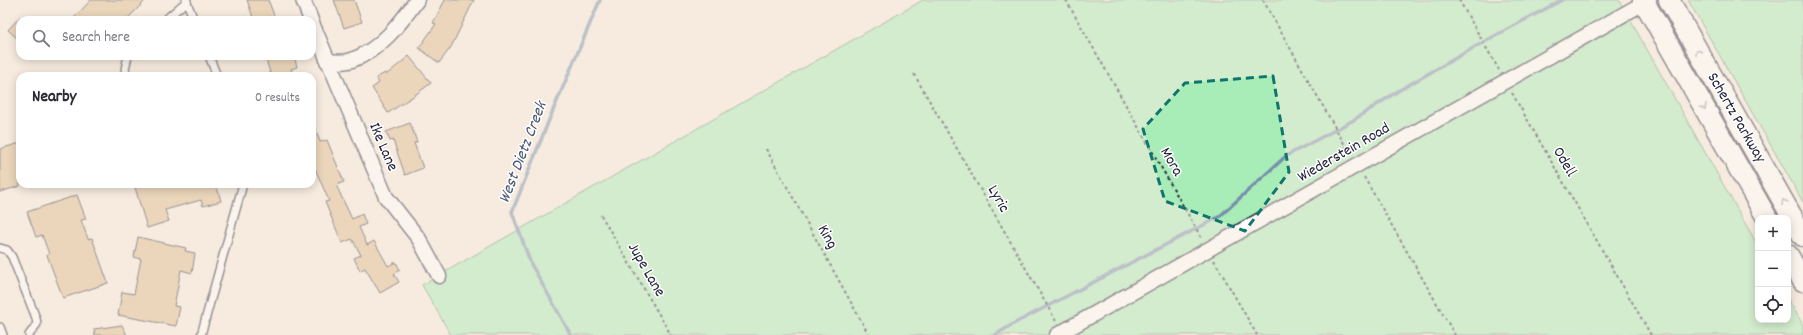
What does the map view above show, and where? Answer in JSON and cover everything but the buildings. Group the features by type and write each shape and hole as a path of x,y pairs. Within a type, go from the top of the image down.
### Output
{"main road":[{"name":"Schertz Parkway","path":"1669,0 1803,236"},
{"name":"Schertz Parkway","path":"1645,1 1765,215"},
{"path":"1791,260 1803,281"}],"street":[{"name":"Ike Lane","path":"303,0 309,16"},
{"path":"327,61 351,61 366,53 384,40 404,18 416,0"},
{"name":"Wiederstein Road","path":"1059,334 1645,1"},
{"name":"Ike Lane","path":"316,34 386,197 420,239 439,276"}],"lane":[{"path":"169,16 186,1 192,16"},
{"path":"126,72 125,69 127,60"},
{"path":"210,60 215,72"},
{"path":"201,335 242,188"},
{"path":"0,248 7,250 12,257 36,318 37,324 29,335"},
{"path":"0,327 3,335"}],"path":[{"name":"Mora","path":"1066,0 1257,335"},
{"name":"Odell","path":"1459,0 1651,335"},
{"name":"Lyric","path":"914,74 1059,334"},
{"name":"King","path":"766,149 869,335"},
{"name":"Jupe Lane","path":"601,215 672,335"}],"highlighted area":[{"path":"1273,76 1289,172 1245,231 1165,201 1143,129 1185,83"}],"green space":[{"path":"923,0 1619,0 1755,241 1755,323 1791,323 1791,304 1803,325 1803,335 451,335 422,285"},
{"path":"1688,0 1803,0 1803,202"}],"waterway":[{"name":"West Dietz Creek","path":"571,335 531,264 512,212 600,0"},
{"path":"995,335 1015,323 1219,217 1286,156 1352,121 1398,91 1489,39 1562,0"}]}
